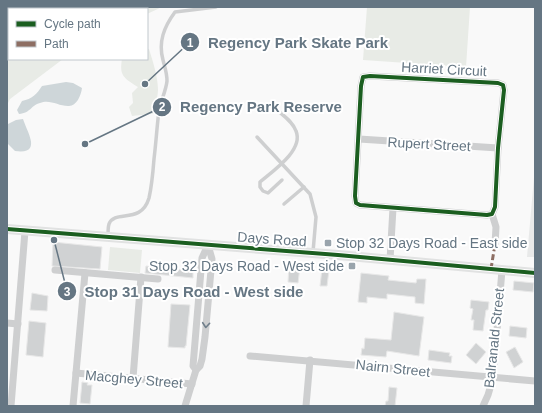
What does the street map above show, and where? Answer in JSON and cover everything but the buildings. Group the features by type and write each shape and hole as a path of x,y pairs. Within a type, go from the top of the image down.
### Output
{"street":[{"name":"Harriet Circuit","path":"492,214 487,215 393,208 360,205 356,203 355,196 361,86 363,77 370,76 490,82 503,85 504,90 498,148 495,207 492,214 496,228 494,244"},
{"name":"Rupert Street","path":"359,139 498,148"},
{"path":"390,260 393,208"},
{"name":"Days Road","path":"7,230 312,253 535,273"},
{"path":"10,403 26,231"},
{"path":"196,370 193,366 200,275 202,258 208,245"},
{"path":"185,406 196,370 200,366 202,359 206,332 212,259 208,245"},
{"path":"55,270 158,279"},
{"name":"Balranald Street","path":"483,406 493,378 502,270"},
{"path":"73,406 85,273"},
{"path":"200,275 207,275 210,277"},
{"path":"133,378 142,277"},
{"path":"7,323 18,324"},
{"name":"Nairn Street","path":"250,356 310,360 535,381"},
{"path":"306,406 310,360"},
{"name":"Macghey Street","path":"76,373 192,384"}],"lane":[{"path":"108,237 109,224 112,220 137,214 145,207 149,198 161,100 166,87 167,74 162,59 161,46 165,26 175,12 216,7"},
{"path":"277,110 294,127 298,135 297,145 281,163 260,182 260,187 263,191 268,193 282,180"},
{"path":"257,137 310,194 316,217 312,253"},
{"path":"284,204 304,187"}],"shaded area":[{"path":"7,7 162,7 148,14 148,8 8,8 8,60 62,60 10,99 7,105"},
{"path":"367,7 470,7 466,67 363,60"},
{"path":"149,49 154,64 158,85 156,106 160,108 159,113 132,116 129,107 133,103 132,93 138,87 126,79 122,73 122,60 148,60"},
{"path":"66,82 73,83 82,88 81,94 76,103 71,106 64,106 51,102 44,102 37,104 26,112 19,114 17,110 22,101 34,96 42,86"},
{"path":"23,119 30,136 31,146 29,150 15,151 7,143 7,127 8,124 16,120"},
{"path":"535,166 535,257 527,257"},
{"path":"110,247 142,250 140,273 108,270"}],"marked path":[{"path":"491,269 495,244"}],"cycle path":[{"path":"370,76 498,83 503,85 504,90 498,148 495,207 492,214 487,215 360,205 356,203 355,196 361,86 363,77 370,76"},
{"path":"7,229 338,255 535,273"}],"place":[{"name":"Regency Park Skate Park","path":"145,84"},
{"name":"Regency Park Reserve","path":"85,144"},
{"name":"Stop 31 Days Road - West side","path":"54,240"},
{"name":"Stop 32 Days Road - East side","path":"328,243"},
{"name":"Stop 32 Days Road - West side","path":"352,266"}]}
